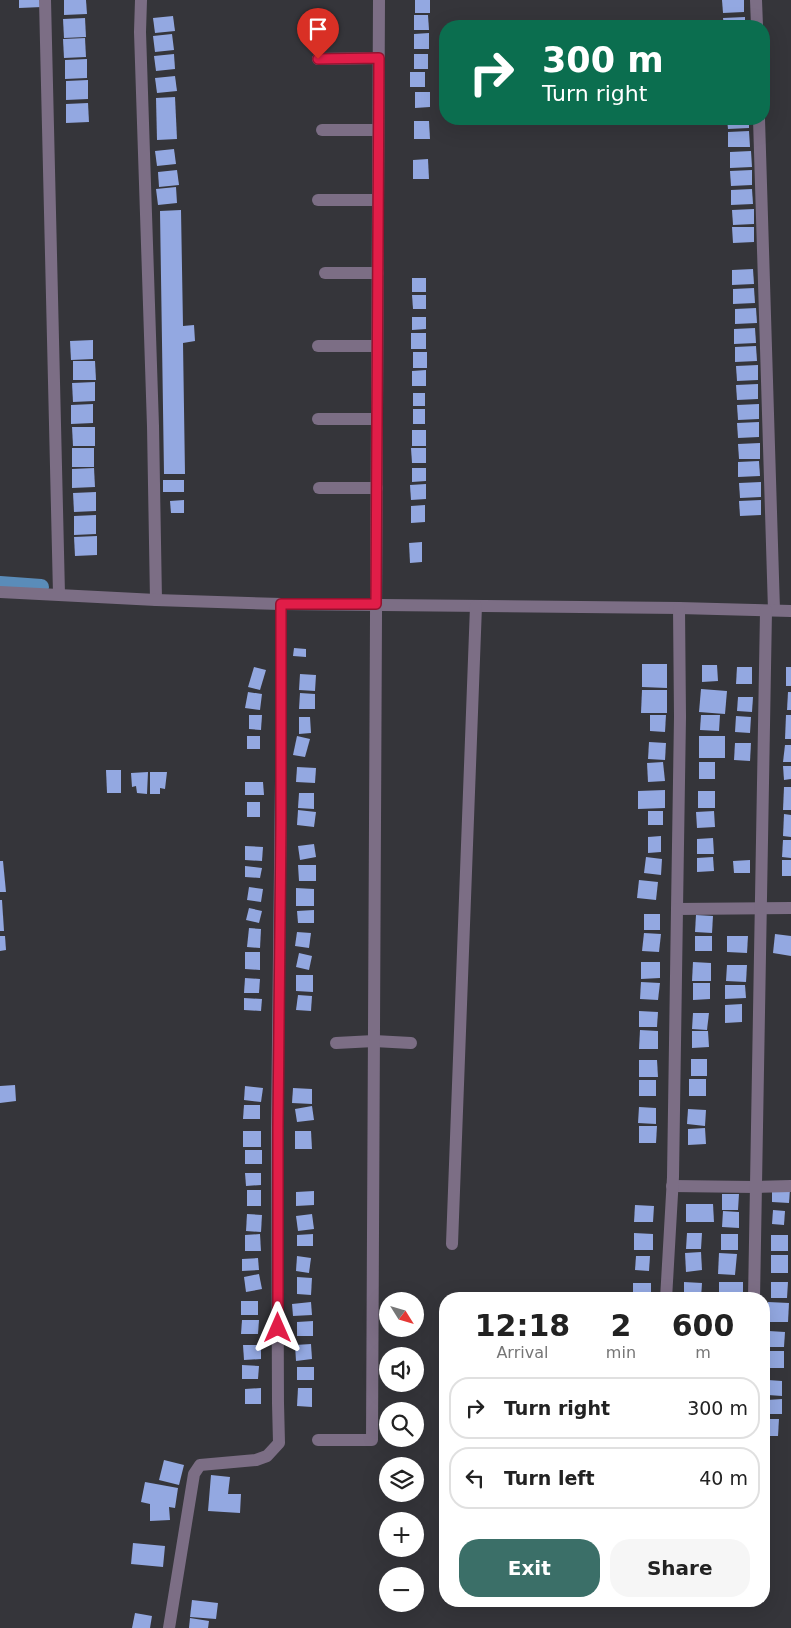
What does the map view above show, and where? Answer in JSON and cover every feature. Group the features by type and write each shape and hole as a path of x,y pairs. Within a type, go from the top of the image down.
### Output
{"street":[{"path":"45,0 59,594"},
{"path":"141,0 140,42 153,436 156,600"},
{"path":"318,1440 372,1440 379,0"},
{"path":"756,0 757,20"},
{"path":"318,59 379,58"},
{"path":"754,1292 760,908 770,610 759,125"},
{"path":"322,130 378,130"},
{"path":"318,200 378,200"},
{"path":"325,274 378,274"},
{"path":"318,346 377,346"},
{"path":"318,419 377,419"},
{"path":"319,488 377,488"},
{"path":"0,592 281,604 791,611"},
{"path":"169,1628 194,1474 200,1465 256,1460 267,1456 279,1443 278,1127 281,604"},
{"path":"452,1244 476,606"},
{"path":"666,1292 672,1186 680,717 679,608"},
{"path":"677,909 791,908"},
{"path":"336,1043 374,1041 412,1043"},
{"path":"672,1186 791,1186"}],"building":[{"path":"19,0 42,0 42,7 19,8"},
{"path":"64,0 86,0 87,14 64,15"},
{"path":"415,0 430,0 430,13 415,13"},
{"path":"722,0 744,0 744,12 723,13"},
{"path":"414,15 428,15 429,30 414,30"},
{"path":"173,16 175,31 155,33 153,18"},
{"path":"745,17 745,20 723,20 723,18"},
{"path":"85,18 86,37 64,38 63,19"},
{"path":"429,33 429,49 414,49 414,34"},
{"path":"172,34 174,50 155,52 153,36"},
{"path":"85,38 86,57 64,58 63,39"},
{"path":"174,54 175,69 156,71 154,56"},
{"path":"414,54 428,54 428,69 414,69"},
{"path":"87,59 87,78 65,79 65,60"},
{"path":"410,72 425,72 425,87 410,87"},
{"path":"175,76 177,91 157,93 155,78"},
{"path":"88,80 88,99 66,100 66,81"},
{"path":"415,92 430,92 430,107 415,108"},
{"path":"175,97 177,139 157,140 156,98"},
{"path":"88,103 89,122 66,123 66,104"},
{"path":"414,121 429,121 430,139 414,139"},
{"path":"728,125 749,125 749,128 728,129"},
{"path":"749,131 750,147 728,147 728,132"},
{"path":"174,149 176,164 157,166 155,151"},
{"path":"751,151 752,167 730,168 730,152"},
{"path":"428,159 429,179 413,179 413,160"},
{"path":"177,170 179,185 159,187 158,172"},
{"path":"752,170 752,185 731,186 730,171"},
{"path":"176,187 177,203 158,205 156,189"},
{"path":"752,189 753,204 731,205 731,190"},
{"path":"754,209 754,224 733,225 732,210"},
{"path":"181,210 183,326 194,325 195,341 183,343 185,474 164,474 160,211"},
{"path":"732,227 754,227 754,242 733,243"},
{"path":"753,269 754,284 732,285 732,270"},
{"path":"412,278 426,278 426,292 412,292"},
{"path":"754,288 755,303 733,304 733,289"},
{"path":"412,295 426,295 426,309 413,309"},
{"path":"756,308 757,323 735,324 735,309"},
{"path":"412,317 426,317 426,329 412,330"},
{"path":"755,328 756,343 734,344 734,329"},
{"path":"411,333 426,333 426,349 411,349"},
{"path":"93,340 93,359 71,360 70,341"},
{"path":"756,346 757,361 735,362 735,347"},
{"path":"413,352 427,352 427,368 413,368"},
{"path":"73,361 95,361 96,380 73,380"},
{"path":"758,365 758,380 737,381 736,366"},
{"path":"426,370 426,386 412,386 412,371"},
{"path":"95,382 95,401 73,402 72,383"},
{"path":"758,384 758,399 737,400 736,385"},
{"path":"413,393 425,393 425,406 413,406"},
{"path":"93,404 93,423 71,424 71,405"},
{"path":"759,404 759,419 738,420 737,405"},
{"path":"413,409 425,409 425,424 413,424"},
{"path":"759,422 759,437 738,438 737,423"},
{"path":"72,427 95,427 95,446 73,446"},
{"path":"412,430 426,430 426,446 412,446"},
{"path":"760,443 760,459 739,459 738,444"},
{"path":"72,448 94,448 94,467 72,467"},
{"path":"411,448 426,448 426,463 412,463"},
{"path":"759,461 760,476 738,477 738,462"},
{"path":"94,468 95,487 72,488 72,469"},
{"path":"412,468 426,468 426,481 412,482"},
{"path":"163,480 184,480 184,492 163,492"},
{"path":"761,482 761,497 740,498 739,483"},
{"path":"426,484 426,499 411,500 410,485"},
{"path":"96,492 96,511 74,512 73,493"},
{"path":"184,500 184,513 171,513 170,501"},
{"path":"761,500 761,515 740,516 739,501"},
{"path":"425,505 425,522 411,523 411,506"},
{"path":"96,515 96,534 74,535 74,516"},
{"path":"97,536 97,555 75,556 74,537"},
{"path":"422,542 422,562 410,563 409,543"},
{"path":"294,648 306,649 306,657 293,656"},
{"path":"642,664 667,664 667,688 642,687"},
{"path":"702,665 717,665 718,681 702,682"},
{"path":"254,667 266,670 260,690 248,687"},
{"path":"737,667 752,667 752,684 736,684"},
{"path":"786,667 791,667 791,686 786,686"},
{"path":"300,674 316,675 315,691 299,690"},
{"path":"701,689 727,691 725,714 699,712"},
{"path":"642,690 667,690 667,713 641,713"},
{"path":"248,692 262,694 260,710 245,708"},
{"path":"788,692 791,692 791,710 787,710"},
{"path":"300,693 315,694 315,709 299,709"},
{"path":"738,697 753,697 752,712 737,711"},
{"path":"249,715 262,715 261,730 249,729"},
{"path":"650,715 666,715 665,732 650,731"},
{"path":"701,715 720,715 719,731 700,730"},
{"path":"786,715 791,715 791,739 785,739"},
{"path":"736,716 751,717 750,733 735,732"},
{"path":"299,717 310,717 311,733 299,734"},
{"path":"247,736 260,736 260,749 247,749"},
{"path":"297,736 310,739 305,757 293,755"},
{"path":"699,736 725,736 725,758 699,758"},
{"path":"649,742 666,743 665,760 648,759"},
{"path":"735,743 751,743 750,761 734,760"},
{"path":"785,745 791,745 791,762 783,762"},
{"path":"663,762 665,781 648,782 647,763"},
{"path":"699,762 715,762 715,779 699,779"},
{"path":"783,766 791,766 791,779 784,780"},
{"path":"297,767 316,768 315,783 296,782"},
{"path":"106,770 121,770 121,793 107,793"},
{"path":"148,772 147,794 137,793 136,786 132,787 131,773"},
{"path":"150,772 167,772 165,789 160,788 160,794 150,794"},
{"path":"245,782 263,782 264,795 245,795"},
{"path":"784,787 791,787 791,810 783,810"},
{"path":"665,790 665,808 638,809 638,791"},
{"path":"698,791 715,791 715,808 698,808"},
{"path":"299,793 314,793 314,809 298,808"},
{"path":"247,802 260,802 260,817 247,817"},
{"path":"298,810 316,812 314,827 297,825"},
{"path":"648,811 663,811 663,825 648,825"},
{"path":"714,811 715,827 697,828 696,812"},
{"path":"784,814 791,815 791,837 783,836"},
{"path":"661,836 661,852 648,853 648,837"},
{"path":"713,838 714,854 697,854 697,839"},
{"path":"783,840 791,840 791,858 782,857"},
{"path":"314,844 316,857 300,860 298,846"},
{"path":"245,846 263,847 262,861 245,860"},
{"path":"646,857 662,859 661,875 644,873"},
{"path":"713,857 714,871 697,872 697,858"},
{"path":"750,860 750,873 734,873 733,861"},
{"path":"782,860 791,860 791,876 782,876"},
{"path":"0,861 3,861 6,892 0,892"},
{"path":"298,865 316,865 316,881 299,881"},
{"path":"245,866 262,868 260,878 245,877"},
{"path":"639,880 658,882 656,900 637,898"},
{"path":"249,887 263,889 261,902 247,900"},
{"path":"296,888 314,889 314,906 296,906"},
{"path":"0,900 2,900 4,931 0,931"},
{"path":"249,908 262,911 259,923 246,920"},
{"path":"314,910 314,923 298,923 297,911"},
{"path":"644,914 660,914 660,930 644,930"},
{"path":"696,915 713,916 712,933 695,932"},
{"path":"249,928 261,929 260,948 247,947"},
{"path":"297,932 311,933 309,948 295,946"},
{"path":"644,933 661,934 659,952 642,951"},
{"path":"775,934 791,936 791,956 773,953"},
{"path":"0,936 5,936 6,950 0,951"},
{"path":"695,936 712,936 712,951 695,951"},
{"path":"727,936 748,936 747,953 727,952"},
{"path":"245,952 260,952 260,970 245,969"},
{"path":"299,953 312,956 309,970 296,967"},
{"path":"641,962 660,962 660,978 641,979"},
{"path":"693,962 711,963 711,981 692,981"},
{"path":"727,965 747,965 746,982 726,981"},
{"path":"296,975 313,975 313,992 296,991"},
{"path":"245,978 260,979 259,993 244,993"},
{"path":"641,982 660,983 658,1000 640,999"},
{"path":"693,983 710,983 710,999 693,1000"},
{"path":"725,985 745,985 746,998 725,999"},
{"path":"298,995 312,996 311,1011 296,1010"},
{"path":"244,998 262,999 261,1011 244,1010"},
{"path":"742,1004 742,1022 725,1023 725,1005"},
{"path":"639,1011 658,1012 657,1027 639,1027"},
{"path":"693,1013 709,1013 707,1030 692,1029"},
{"path":"640,1030 658,1031 658,1049 639,1049"},
{"path":"692,1031 708,1031 709,1047 692,1048"},
{"path":"691,1059 707,1059 707,1076 691,1076"},
{"path":"639,1060 657,1060 658,1077 639,1077"},
{"path":"689,1079 706,1079 706,1096 689,1096"},
{"path":"639,1080 656,1080 656,1096 639,1096"},
{"path":"15,1085 16,1101 0,1103 0,1086"},
{"path":"245,1086 263,1088 261,1102 244,1100"},
{"path":"293,1088 312,1089 312,1104 292,1103"},
{"path":"244,1105 260,1105 260,1119 243,1119"},
{"path":"312,1106 314,1120 297,1122 295,1109"},
{"path":"639,1107 656,1108 656,1124 638,1123"},
{"path":"688,1109 706,1110 705,1126 687,1124"},
{"path":"639,1126 657,1126 656,1143 639,1143"},
{"path":"705,1128 706,1144 688,1145 688,1129"},
{"path":"243,1131 261,1131 261,1147 243,1147"},
{"path":"295,1131 311,1131 312,1149 295,1149"},
{"path":"245,1150 262,1150 262,1164 245,1164"},
{"path":"245,1173 261,1173 261,1185 246,1186"},
{"path":"772,1188 790,1189 789,1203 772,1202"},
{"path":"247,1190 261,1190 261,1206 247,1206"},
{"path":"314,1191 314,1205 296,1206 296,1192"},
{"path":"722,1194 739,1194 738,1210 722,1210"},
{"path":"686,1204 713,1204 714,1222 686,1222"},
{"path":"635,1205 654,1206 653,1222 634,1222"},
{"path":"773,1210 785,1211 784,1225 772,1224"},
{"path":"723,1211 739,1212 739,1228 722,1227"},
{"path":"247,1214 262,1215 261,1232 246,1231"},
{"path":"312,1214 314,1229 298,1231 296,1216"},
{"path":"634,1233 653,1234 653,1250 634,1250"},
{"path":"687,1233 702,1233 701,1249 686,1249"},
{"path":"260,1234 261,1251 245,1251 245,1235"},
{"path":"313,1234 313,1246 297,1246 297,1235"},
{"path":"721,1234 738,1234 738,1250 721,1250"},
{"path":"771,1235 788,1235 788,1251 771,1251"},
{"path":"701,1252 702,1270 686,1272 685,1253"},
{"path":"719,1253 737,1254 735,1275 718,1274"},
{"path":"771,1255 788,1255 788,1273 771,1273"},
{"path":"297,1256 311,1258 309,1273 296,1271"},
{"path":"636,1256 650,1256 649,1271 635,1270"},
{"path":"258,1258 259,1270 242,1271 242,1259"},
{"path":"259,1274 262,1289 246,1292 244,1277"},
{"path":"297,1277 312,1278 311,1295 297,1294"},
{"path":"684,1282 702,1283 701,1292 684,1292"},
{"path":"719,1282 743,1282 743,1292 719,1292"},
{"path":"771,1282 788,1282 787,1298 771,1298"},
{"path":"633,1283 651,1283 651,1292 633,1292"},
{"path":"241,1301 258,1301 258,1315 241,1315"},
{"path":"311,1302 312,1315 293,1316 292,1304"},
{"path":"770,1302 789,1303 788,1322 770,1322"},
{"path":"242,1320 259,1320 258,1334 241,1334"},
{"path":"313,1321 313,1336 297,1336 297,1322"},
{"path":"770,1331 785,1332 784,1347 770,1347"},
{"path":"311,1344 312,1359 296,1361 295,1345"},
{"path":"243,1345 261,1345 261,1359 244,1360"},
{"path":"770,1351 784,1351 784,1368 770,1368"},
{"path":"242,1365 259,1366 258,1379 242,1379"},
{"path":"297,1367 314,1367 314,1380 297,1380"},
{"path":"770,1380 782,1381 782,1396 770,1395"},
{"path":"261,1388 261,1404 245,1404 245,1389"},
{"path":"298,1388 312,1388 312,1407 297,1406"},
{"path":"782,1399 782,1414 770,1414 770,1400"},
{"path":"770,1419 779,1419 778,1436 770,1436"},
{"path":"164,1460 184,1465 179,1485 159,1480"},
{"path":"211,1475 230,1477 228,1494 241,1494 240,1513 208,1511"},
{"path":"145,1482 178,1488 175,1508 169,1507 170,1520 150,1521 150,1504 141,1502"},
{"path":"133,1543 165,1546 163,1567 131,1564"},
{"path":"192,1600 218,1603 216,1619 190,1617"},
{"path":"135,1613 152,1616 150,1628 132,1628"},
{"path":"190,1618 209,1621 208,1628 189,1628"}],"waterway":[{"path":"0,584 41,587"}],"route":[{"path":"278,1328 281,604 376,604 379,58 318,59"}]}
